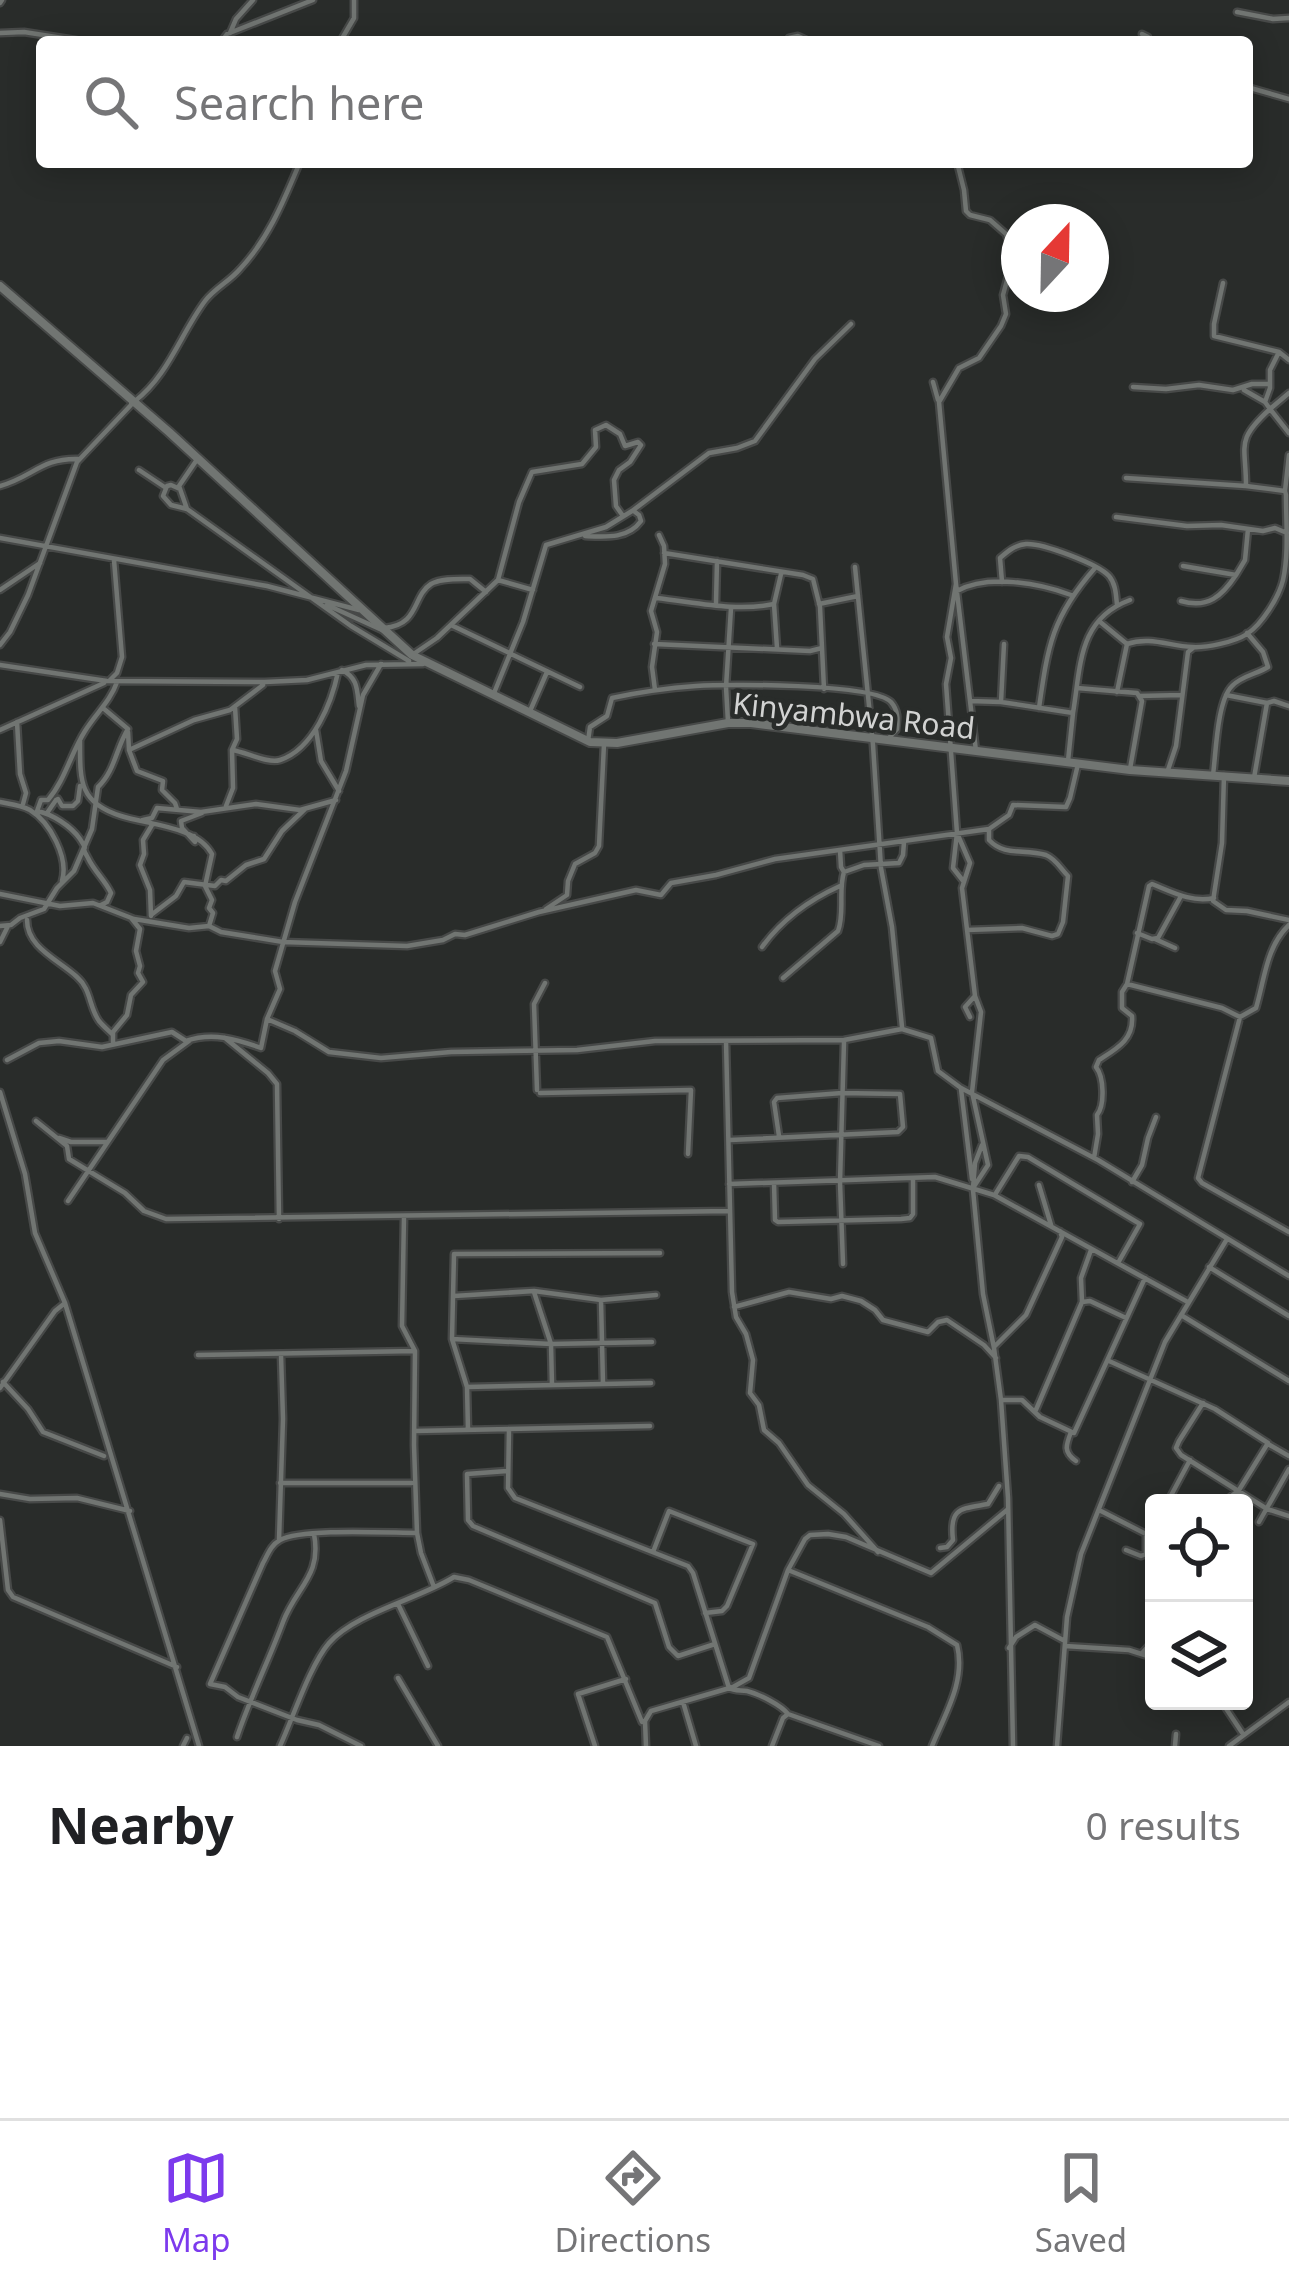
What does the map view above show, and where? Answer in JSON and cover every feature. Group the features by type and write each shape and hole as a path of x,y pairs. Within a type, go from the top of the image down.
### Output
{"street":[{"path":"227,36 253,0"},
{"path":"230,33 313,0"},
{"path":"344,36 354,18 354,0"},
{"path":"1237,12 1273,20 1289,18"},
{"path":"0,32 50,36"},
{"path":"1142,34 1146,36"},
{"path":"1253,89 1289,99"},
{"path":"0,644 28,595 80,460 133,401 152,387 207,298 256,250 297,168"},
{"path":"939,402 959,368 979,358 1001,326 1013,258 1006,234 990,220 966,211 958,168"},
{"path":"1223,283 1214,336 1279,352 1289,360"},
{"name":"Kinyambwa Road","path":"0,286 199,459 413,660 588,741 604,744 751,723 1130,770 1289,782"},
{"path":"493,696 547,545 606,527 709,453 755,441 815,359 851,325"},
{"path":"1265,402 1270,370 1279,352"},
{"path":"933,382 939,402 976,751"},
{"path":"1133,387 1226,390 1270,384"},
{"path":"1241,388 1265,402 1289,433"},
{"path":"1246,486 1245,436 1289,394"},
{"path":"0,665 112,682 266,682 307,680 413,660 498,580 528,478 536,470 582,464 596,447 595,430 606,425 620,434 625,446 641,445 614,480 616,506 623,516"},
{"path":"1127,644 1147,640 1192,647 1221,642 1247,633 1267,611 1286,584 1289,455"},
{"path":"199,459 181,481 188,508 394,655 413,660"},
{"path":"0,486 54,460 80,460"},
{"path":"139,470 166,488"},
{"path":"1126,478 1286,491"},
{"path":"180,489 166,488 163,496 178,508 188,508"},
{"path":"580,536 611,538 629,531 641,521 632,512"},
{"path":"1115,517 1186,526 1275,528 1287,533"},
{"path":"1181,601 1209,602 1221,595 1245,560 1248,528"},
{"path":"655,690 652,667 657,632 651,611 665,564 659,535"},
{"path":"0,538 267,586 365,611"},
{"path":"1002,583 1000,558 1020,545 1033,544 1107,574 1118,605"},
{"path":"664,553 813,579 824,689"},
{"path":"36,813 41,800 47,800 59,785 80,740 111,698 121,662 114,560"},
{"path":"716,603 717,561"},
{"path":"0,590 40,563"},
{"path":"1183,566 1235,574"},
{"path":"855,567 880,864 902,1029"},
{"path":"1039,708 1051,639 1071,595 1095,568"},
{"path":"777,648 774,604 782,574"},
{"path":"318,600 386,630 398,627 435,582 470,579 486,592"},
{"path":"498,580 533,590"},
{"path":"956,588 1032,583 1071,595"},
{"path":"956,588 947,637 952,658 946,684 957,833 952,868 964,882"},
{"path":"819,604 858,596"},
{"path":"656,598 731,608 774,604"},
{"path":"0,894 46,904 99,905 131,918 188,928 209,926 283,942 424,945 636,890 661,895 671,883 775,859 988,829 1009,815 1013,806 1066,807 1073,763 1073,712 1087,637 1098,620 1130,600"},
{"path":"728,723 731,608"},
{"path":"1098,620 1127,644"},
{"path":"451,625 580,687"},
{"path":"1247,633 1263,652 1268,667 1242,679 1226,695 1218,775 1222,843 1214,902 1220,909 1247,910 1289,923 1274,942 1256,1008 1240,1017 1198,1178 1289,1232"},
{"path":"654,644 822,648"},
{"path":"1001,703 1004,644"},
{"path":"1117,692 1127,644"},
{"path":"1167,773 1192,647"},
{"path":"68,1201 164,1060 202,1036 261,1048 280,989 275,971 299,890 339,791 359,707 381,664"},
{"path":"340,671 356,682 359,707"},
{"path":"232,750 278,762 316,730 340,671"},
{"path":"529,714 547,672"},
{"path":"1,728 112,682"},
{"path":"129,749 235,707 266,682"},
{"path":"588,741 590,727 607,716 612,698 655,690 726,687 824,689 882,697 894,705 898,729 888,739"},
{"path":"1078,688 1139,696 1130,770"},
{"path":"1139,696 1182,695"},
{"path":"1226,695 1268,704"},
{"path":"1254,778 1268,704 1274,700 1289,706"},
{"path":"970,701 1073,712"},
{"path":"225,807 232,792 235,707"},
{"path":"103,708 128,729 137,771 163,781 162,790 177,809"},
{"path":"17,722 26,794 21,806"},
{"path":"0,942 4,926 44,909 74,871 92,829 98,788 107,780 128,729"},
{"path":"316,730 321,761 339,791"},
{"path":"46,813 58,799 62,806 78,801 80,740"},
{"path":"577,905 567,895 568,881 575,864 599,846 604,744"},
{"path":"81,779 93,804 116,817 204,842 212,852 205,886 212,900 209,926"},
{"path":"192,836 196,842 181,821 207,811 260,804 305,809 336,800"},
{"path":"0,802 46,813 74,832 110,893 107,902 99,905"},
{"path":"141,822 152,818 157,808 207,811"},
{"path":"151,918 184,882 215,886 264,859 282,831 305,809"},
{"path":"36,813 63,858 60,886"},
{"path":"151,918 150,890 140,866 143,840 152,825"},
{"path":"967,930 1022,928 1052,936 1063,922 1068,875 1051,856 1021,850 1009,853 991,844 988,829"},
{"path":"957,833 970,863 964,882 967,930 981,1012 972,1092 988,1165 973,1188"},
{"path":"844,872 899,863 904,842"},
{"path":"784,978 841,925 844,872 840,850"},
{"path":"762,947 796,910 841,886"},
{"path":"1094,1158 1103,1078 1096,1067 1099,1060 1120,1048 1132,1028 1132,1016 1122,1008 1122,992 1149,886 1181,896 1214,898"},
{"path":"542,912 567,895"},
{"path":"1155,939 1181,896"},
{"path":"27,917 31,939 81,980 98,1018 113,1035"},
{"path":"113,1044 116,1027 129,1012 131,995 143,982 136,951 140,928 131,918"},
{"path":"1137,933 1175,949"},
{"path":"545,983 534,1004 538,1091 691,1090 688,1154"},
{"path":"1126,983 1222,1007 1240,1017"},
{"path":"970,1017 965,1006 975,996"},
{"path":"267,1019 328,1052 392,1058 655,1041 844,1040 902,1029 931,1038 938,1071 961,1088 1094,1158 1289,1276"},
{"path":"7,1060 39,1042 59,1040 96,1047 172,1032 189,1041"},
{"path":"224,1037 277,1084 279,1219"},
{"path":"843,1264 844,1040"},
{"path":"726,1041 734,1307 753,1360 750,1393 759,1406 764,1430 808,1485 844,1514 878,1552"},
{"path":"961,1088 983,1294 1001,1400 1013,1746"},
{"path":"730,1140 898,1132 903,1126 900,1094 778,1098 774,1102 778,1136"},
{"path":"1,1097 26,1174 35,1233 65,1303 199,1746"},
{"path":"1132,1182 1142,1166 1156,1118"},
{"path":"36,1121 67,1146 69,1159 153,1216 166,1219 729,1211"},
{"path":"54,1136 71,1142 109,1142"},
{"path":"973,1188 982,1144"},
{"path":"994,1195 1019,1156 1028,1157 1140,1224 1118,1263"},
{"path":"729,1184 935,1177 994,1195 1187,1301"},
{"path":"774,1183 778,1222 842,1221 910,1218 913,1178"},
{"path":"994,1347 1024,1319 1062,1237 1039,1185"},
{"path":"404,1216 401,1327 415,1351 418,1533 434,1587"},
{"path":"1057,1746 1075,1575 1150,1379 1187,1301 1227,1240"},
{"path":"1035,1413 1082,1302 1081,1278 1092,1248"},
{"path":"468,1430 467,1387 452,1339 454,1254 660,1253"},
{"path":"1208,1267 1289,1316"},
{"path":"1076,1461 1066,1448 1072,1432 1145,1278"},
{"path":"454,1296 533,1291 602,1300 656,1295"},
{"path":"533,1291 551,1344 552,1385"},
{"path":"734,1307 789,1292 831,1299 852,1297 875,1310 883,1321 928,1332 947,1320 995,1358"},
{"path":"602,1300 603,1384"},
{"path":"1082,1302 1090,1301 1126,1318"},
{"path":"4,1382 65,1303"},
{"path":"1180,1315 1289,1381"},
{"path":"452,1339 652,1342"},
{"path":"198,1355 415,1351"},
{"path":"279,1540 281,1354"},
{"path":"1109,1361 1203,1403 1289,1456"},
{"path":"0,1366 4,1382 43,1432 104,1456"},
{"path":"467,1387 651,1383"},
{"path":"1001,1400 1022,1400 1035,1413 1072,1432"},
{"path":"1203,1403 1176,1448 1267,1509 1289,1516"},
{"path":"414,1431 650,1426"},
{"path":"509,1430 508,1488 515,1498 691,1568 728,1688 746,1691 776,1703 788,1714 879,1746"},
{"path":"1234,1494 1268,1443"},
{"path":"1172,1494 1190,1460"},
{"path":"1259,1522 1289,1469"},
{"path":"508,1471 467,1474 468,1520 473,1526 650,1600 658,1607 669,1647 678,1656 715,1644"},
{"path":"280,1483 415,1483"},
{"path":"940,1548 953,1540 955,1515 965,1507 988,1504 998,1486"},
{"path":"0,1494 77,1498 130,1511"},
{"path":"644,1727 651,1711 749,1678 788,1570 810,1535 846,1538 931,1573 1007,1510"},
{"path":"1099,1510 1146,1534 1145,1553 1126,1550"},
{"path":"653,1552 669,1511 753,1544 727,1606 705,1613"},
{"path":"0,1520 8,1592"},
{"path":"361,1746 210,1684 263,1563 279,1540 314,1534 418,1533"},
{"path":"237,1737 283,1622 315,1564 314,1534"},
{"path":"788,1570 928,1627 957,1646 961,1667 956,1688 932,1746"},
{"path":"280,1746 332,1639 454,1576 607,1636 644,1727 646,1746"},
{"path":"0,1588 31,1606 176,1667"},
{"path":"398,1604 428,1666"},
{"path":"1010,1648 1016,1637 1035,1625 1065,1643 1143,1652"},
{"path":"398,1678 438,1746"},
{"path":"595,1746 578,1694 626,1679"},
{"path":"683,1702 696,1746"},
{"path":"1229,1746 1289,1702"},
{"path":"1227,1710 1244,1734"},
{"path":"772,1746 788,1714"},
{"path":"1174,1746 1176,1734"},
{"path":"183,1746 187,1738"}]}
